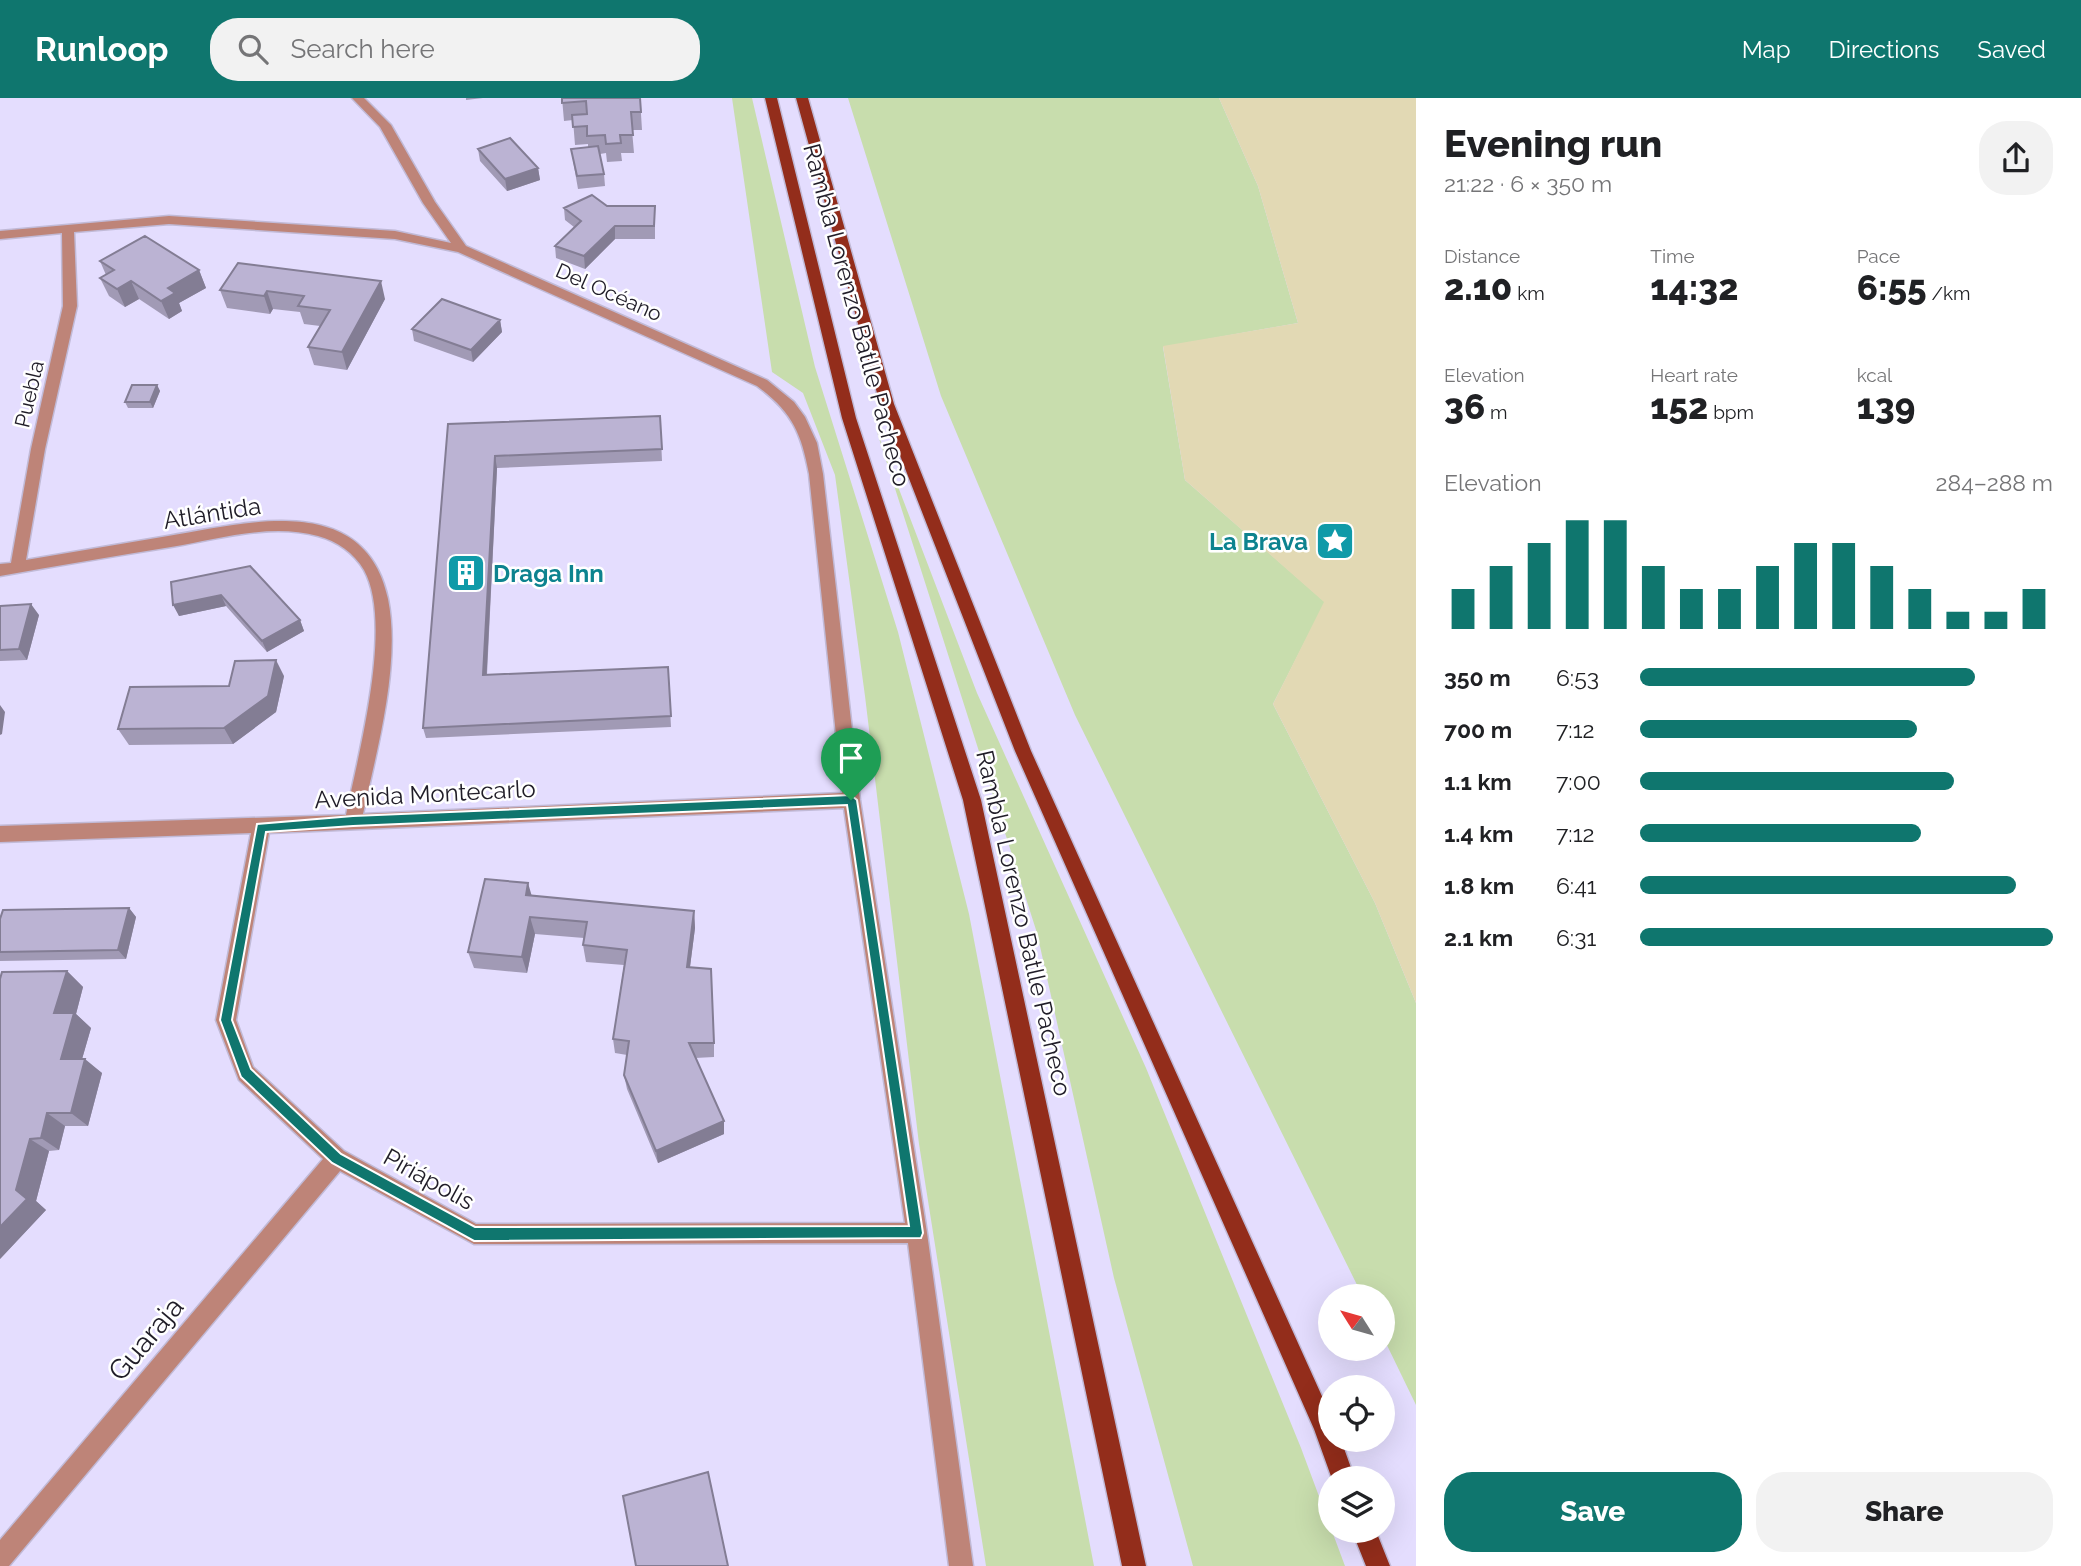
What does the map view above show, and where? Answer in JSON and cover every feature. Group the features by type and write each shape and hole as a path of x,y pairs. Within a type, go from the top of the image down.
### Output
{"main road":[{"name":"Rambla Lorenzo Batlle Pacheco","path":"772,98 849,418 972,800 1134,1566"},
{"name":"Rambla Lorenzo Batlle Pacheco","path":"802,98 887,404 998,687 1029,764 1340,1466"},
{"path":"1369,1543 1378,1566"}],"street":[{"path":"358,98 385,124 429,203 462,249"},
{"name":"Del Océano","path":"0,235 169,220 395,235 462,249 762,383 787,400 802,419 813,457 819,492 851,800"},
{"name":"Puebla","path":"17,569 38,449 70,306 68,227"},
{"name":"Atlántida","path":"0,570 262,526 304,527 334,534 357,549 378,589 385,641 380,689 353,821"},
{"path":"851,800 917,1233 961,1566"},
{"name":"Avenida Montecarlo","path":"0,835 261,828 353,821 851,800"},
{"name":"Piriápolis","path":"261,828 226,1020 246,1073 337,1158 474,1234 917,1233"},
{"name":"Guaraja","path":"0,1558 337,1158"}],"green space":[{"path":"732,98 752,98 815,367 898,632 969,914 1094,1566 986,1566 919,1144 865,696 835,475 803,393 772,372"},
{"path":"848,98 1219,98 1258,186 1298,323 1163,347 1185,480 1325,602 1273,704 1375,903 1416,1003 1416,1405 1395,1362 1395,1284 1357,1284 1075,715 941,396"},
{"path":"876,429 977,693 1146,1068 1301,1448 1318,1494 1318,1543 1336,1543 1345,1566 1193,1566 1114,1278 1037,933"}],"sand":[{"name":"La Brava","path":"1219,98 1416,98 1416,1003 1375,903 1273,704 1324,602 1185,480 1163,346 1298,323 1258,186"}],"building":[{"path":"562,98 640,98 641,112 631,112 633,135 620,135 621,143 606,144 605,135 587,136 587,126 573,127 572,115 587,114 586,101 562,103"},
{"path":"510,138 538,168 505,179 478,149"},
{"path":"598,146 604,174 577,176 571,149"},
{"path":"592,195 607,206 655,206 654,226 615,226 584,256 555,246 581,221 564,208"},
{"path":"145,236 199,270 168,288 175,293 161,301 131,281 117,289 100,278 114,270 100,261"},
{"path":"238,263 381,281 342,352 308,347 330,310 298,306 304,296 267,291 264,296 220,290"},
{"path":"442,299 500,320 471,350 412,329"},
{"path":"132,385 157,385 150,402 125,402"},
{"name":"Draga Inn","path":"660,416 662,449 495,456 483,675 668,667 671,716 423,728 448,424"},
{"path":"250,566 300,620 262,641 221,595 173,605 171,582"},
{"path":"31,604 19,649 0,650 0,606"},
{"path":"276,660 268,696 224,728 118,729 130,687 229,686 235,661"},
{"path":"485,879 528,883 526,895 694,911 687,967 711,969 714,1043 689,1043 724,1121 656,1151 624,1075 629,1041 613,1039 627,950 583,945 587,922 530,917 522,957 468,952"},
{"path":"129,908 118,950 0,952 0,919 3,910"},
{"path":"67,971 54,1013 74,1013 61,1059 85,1059 71,1113 47,1113 41,1138 30,1139 16,1190 27,1199 0,1227 0,979 2,972"},
{"path":"708,1472 728,1566 636,1566 623,1496"}],"place":[{"name":"La Brava","path":"1335,541"},
{"name":"Draga Inn","path":"466,573"}],"route":[{"path":"851,800 917,1233 474,1234 337,1158 246,1073 226,1020 261,828 353,821 851,800"}]}
